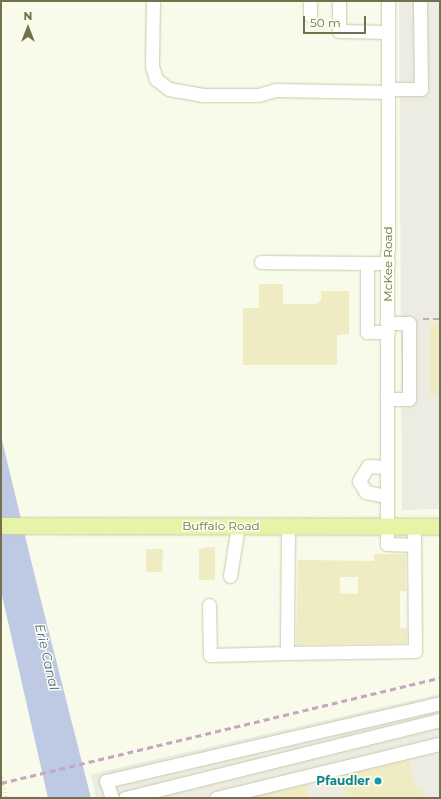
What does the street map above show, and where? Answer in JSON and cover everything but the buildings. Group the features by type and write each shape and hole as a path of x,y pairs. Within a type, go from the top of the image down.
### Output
{"main road":[{"name":"Buffalo Road","path":"1,526 440,527"}],"street":[{"path":"153,1 152,66 156,79 169,89 204,95 258,95 276,90 421,90 420,1"},
{"path":"310,1 310,15"},
{"path":"339,1 339,31 388,32"},
{"name":"McKee Road","path":"388,1 387,544 414,545"},
{"path":"261,262 388,263"},
{"path":"367,263 367,332 410,323 409,398 387,399"},
{"path":"387,467 368,466 359,481 366,492 387,496"},
{"path":"230,576 238,526"},
{"path":"287,653 288,526"},
{"path":"209,605 210,655 415,651 414,527"},
{"path":"112,798 106,781 440,703"},
{"path":"125,798 440,720"},
{"path":"338,727 349,766"},
{"path":"216,798 250,794 268,786 440,744"},
{"path":"259,746 268,786"}],"path":[{"path":"1,773 7,798"}],"shaded area":[{"path":"399,1 440,1 440,509 402,510"},
{"path":"440,694 440,798 96,798 91,774"}],"water":[{"name":"Erie Canal","path":"1,436 91,798 48,798 1,591"}],"railway":[{"path":"423,319 440,319"},
{"path":"1,783 440,678"}],"place":[{"name":"Pfaudler","path":"378,781"}]}
